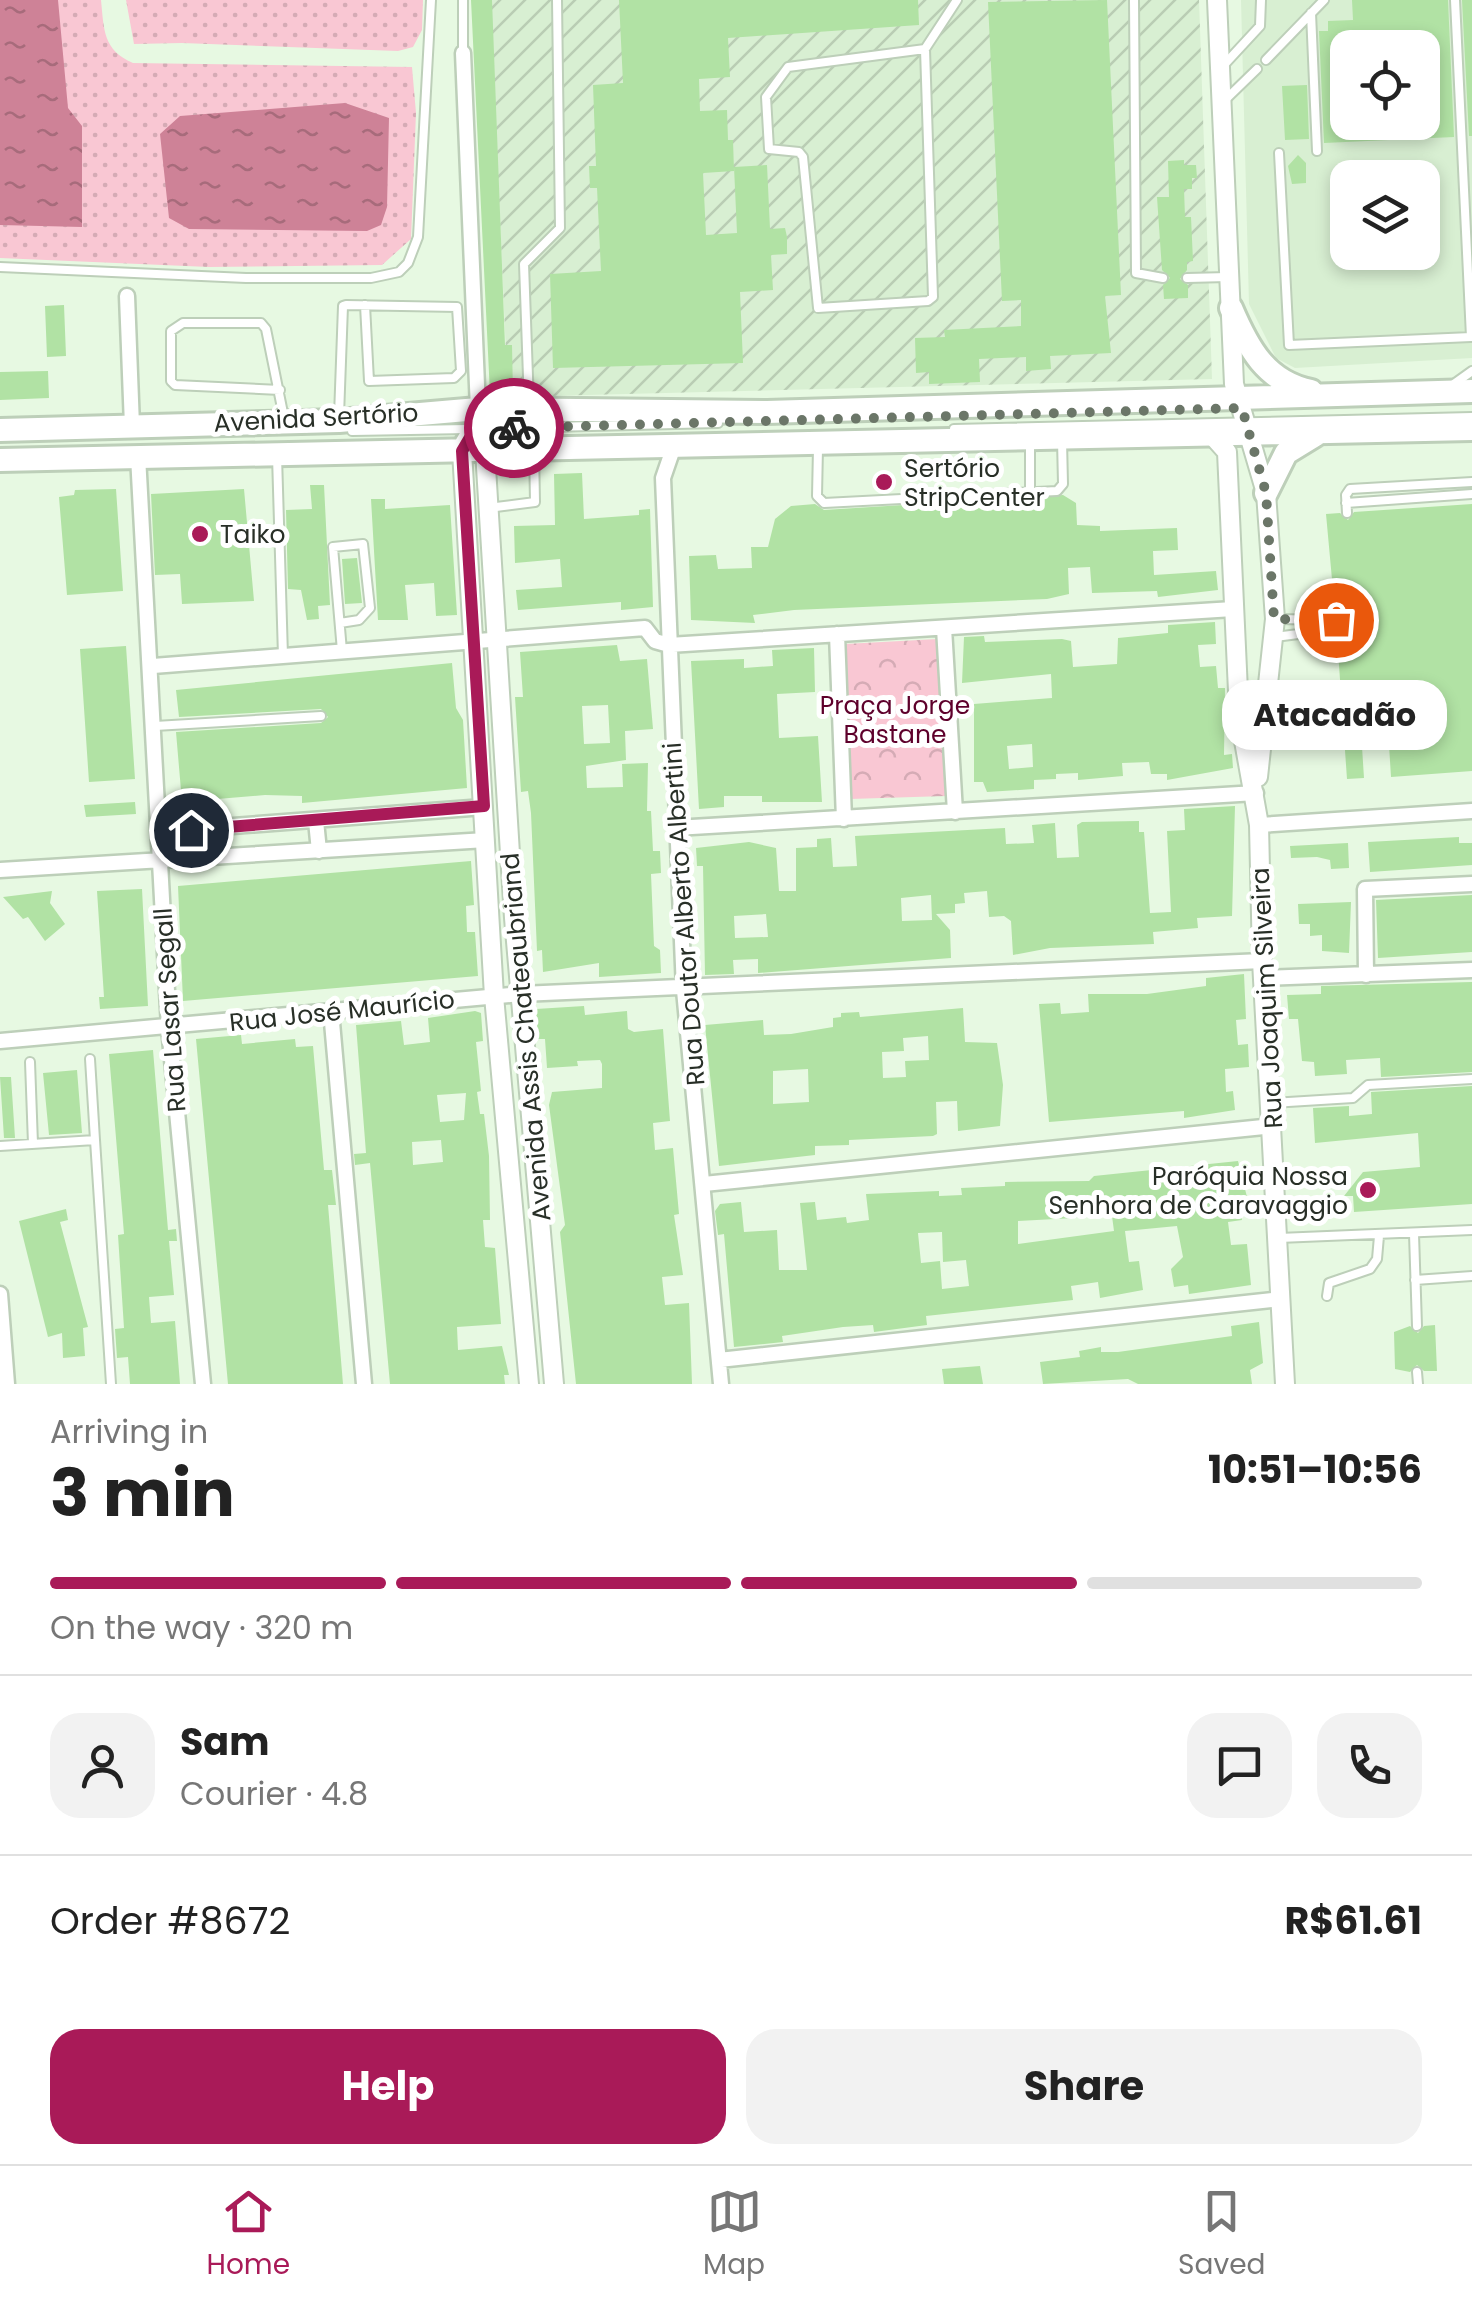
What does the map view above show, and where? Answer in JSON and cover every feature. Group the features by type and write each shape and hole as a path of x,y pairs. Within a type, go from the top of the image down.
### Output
{"main road":[{"path":"1231,308 1254,356 1274,376 1292,387 1324,394"},
{"name":"Avenida Sertório","path":"0,430 339,421 473,436 534,449 1030,439 1210,433 1245,415 1324,394 1472,391"},
{"name":"Avenida Sertório","path":"0,460 277,456 473,436 530,408 1245,415 1321,432 1472,429"},
{"path":"473,436 496,420 576,411"},
{"path":"1266,493 1286,453 1299,441 1321,432"}],"street":[{"name":"Rua Joaquim Silveira","path":"1217,0 1234,384 1266,493 1275,628 1256,792"},
{"path":"464,53 473,436"},
{"path":"127,296 132,426"},
{"name":"Rua Joaquim Silveira","path":"1210,433 1227,452 1239,713 1259,825 1285,1384"},
{"name":"Avenida Assis Chateaubriand","path":"473,436 488,508 514,918 554,1384"},
{"name":"Avenida Assis Chateaubriand","path":"473,436 474,641 494,996 528,1384"},
{"name":"Rua Doutor Alberto Albertini","path":"674,446 663,478 675,828 684,990 721,1384"},
{"name":"Rua Lasar Segall","path":"138,456 169,1028 202,1384"},
{"path":"152,666 646,628 655,641 669,645 1233,610"},
{"path":"944,628 955,812"},
{"path":"837,634 844,819"},
{"path":"675,828 1256,792"},
{"path":"160,861 191,830 484,806"},
{"path":"1259,825 1472,811"},
{"path":"316,820 320,851"},
{"path":"0,870 486,840"},
{"path":"1366,975 1365,890 1472,884"},
{"path":"490,919 514,918"},
{"name":"Rua José Maurício","path":"0,1041 521,994 1263,970 1366,975 1472,970"},
{"path":"332,1011 364,1384"},
{"path":"704,1184 1273,1126"},
{"path":"515,1212 540,1209"},
{"path":"0,1294 7,1384"},
{"path":"719,1360 1281,1299"}],"lane":[{"path":"0,267 332,280 399,272 408,263 418,237 431,0"},
{"path":"462,0 464,53"},
{"path":"530,408 524,264 560,228 556,0"},
{"path":"925,49 788,67 766,96 769,150 799,152 803,157 818,308 928,301 933,297 925,49 957,0"},
{"path":"1134,0 1136,273 1162,278"},
{"path":"1220,70 1260,26 1261,0"},
{"path":"1266,60 1324,0"},
{"path":"1278,153 1289,345 1471,337 1455,0"},
{"path":"1311,14 1317,151"},
{"path":"1221,103 1258,69"},
{"path":"1188,278 1229,277"},
{"path":"339,421 340,312 346,305 365,305 457,307 460,375 369,381 365,305"},
{"path":"280,390 176,385 171,381 171,331 182,323 261,323 280,390 284,422"},
{"path":"1431,392 1452,386 1472,371"},
{"path":"0,452 1245,415 1472,402"},
{"path":"0,438 473,436 1245,415 1472,417"},
{"path":"818,443 821,502 1030,493 1062,488 1062,438"},
{"path":"1030,439 1030,493"},
{"path":"488,508 535,502 534,449"},
{"path":"277,456 283,656"},
{"path":"1472,482 1350,490 1346,508 1472,494"},
{"path":"340,623 359,620 370,608 363,544 333,548 342,652"},
{"path":"1301,620 1301,634"},
{"path":"1301,620 1336,625 1301,634 1275,628 1301,620"},
{"path":"155,726 322,716"},
{"path":"90,1058 110,1384"},
{"path":"30,1062 33,1144"},
{"path":"1271,1102 1353,1098 1368,1085 1472,1079"},
{"path":"0,1146 95,1140"},
{"path":"1278,1238 1472,1230"},
{"path":"1414,1234 1417,1326"},
{"path":"1327,1296 1329,1283 1336,1277 1370,1269 1377,1259 1379,1236"},
{"path":"1415,1280 1472,1276"},
{"path":"1417,1372 1418,1384"}],"shaded area":[{"path":"490,0 1199,0 1212,379 508,397"},
{"path":"1241,0 1472,0 1472,358 1295,368 1276,358 1249,304"}],"green space":[{"path":"0,0 101,0 110,45 133,63 412,67 416,113 411,239 382,265 209,267 0,258"},
{"path":"126,0 423,0 422,30 413,47 398,51 134,44"},
{"name":"Praça Jorge Bastane","path":"938,639 946,796 850,799 845,644"}],"water":[{"path":"0,0 58,0 68,108 82,126 82,227 0,225"},
{"path":"345,103 389,118 387,207 381,225 367,231 189,229 169,218 160,134 180,116"}],"building":[{"path":"471,0 492,0 505,345 512,345 513,394 490,394"},
{"path":"619,0 918,0 919,25 728,38 730,77 699,79 700,111 727,110 728,140 733,140 734,171 703,173 706,235 737,233 734,167 767,165 770,229 785,228 787,237 787,254 771,255 773,290 740,292 743,363 553,368 550,274 601,271 597,188 590,188 589,166 596,166 593,85 623,83"},
{"path":"1107,0 1121,295 1105,296 1111,353 1050,356 1051,369 1026,371 1026,357 979,359 980,382 929,384 929,372 916,373 915,338 945,337 944,330 1021,326 1021,300 1002,301 988,2"},
{"path":"1352,0 1448,0 1454,137 1440,138 1440,30 1330,30 1330,140 1389,140 1324,143 1319,31 1328,31 1328,21 1353,20"},
{"path":"1462,0 1472,0 1472,136 1469,136"},
{"path":"1307,85 1309,139 1285,140 1282,86"},
{"path":"1298,155 1306,163 1306,183 1292,184 1288,166"},
{"path":"1184,160 1184,165 1196,165 1197,178 1192,178 1192,189 1184,189 1185,217 1191,217 1193,261 1187,262 1187,270 1180,279 1188,285 1188,298 1164,299 1163,285 1170,278 1162,270 1157,197 1169,197 1168,161"},
{"path":"64,305 66,356 47,357 45,306"},
{"path":"48,371 49,398 0,400 0,372"},
{"path":"582,473 584,519 639,515 639,510 650,509 653,607 621,610 621,602 518,610 516,590 562,587 560,559 515,563 514,526 555,525 554,474"},
{"path":"310,485 324,485 330,605 318,606 319,619 307,620 301,590 288,589 286,510 312,509"},
{"path":"116,489 123,591 67,595 59,497 74,495 75,490"},
{"name":"Taiko","path":"244,489 254,601 182,604 180,574 155,575 151,494"},
{"path":"1063,495 1076,503 1077,525 1100,526 1100,531 1177,528 1178,550 1153,551 1154,575 1216,571 1218,590 1158,597 1157,591 1092,593 1090,567 1068,568 1069,594 1047,599 794,610 753,615 755,623 691,620 689,556 716,555 718,569 752,568 751,547 768,547 775,519 791,506 815,504 824,510"},
{"path":"371,499 385,499 385,509 450,505 457,615 436,616 434,583 405,585 408,620 378,620"},
{"path":"1472,504 1472,771 1391,777 1388,729 1361,731 1364,778 1347,779 1337,637 1344,629 1342,616 1335,612 1326,514 1340,513 1348,520 1354,512"},
{"path":"357,558 362,603 345,604 342,559"},
{"path":"1215,622 1216,644 1198,645 1200,667 1216,666 1218,688 1225,688 1224,755 1232,754 1233,768 1167,780 1167,774 1151,774 1149,762 1122,763 1123,776 1078,780 1078,773 1056,774 1056,779 1034,780 1034,789 987,792 983,782 974,782 974,704 1052,698 1051,674 962,683 964,637 984,636 985,642 1071,641 1073,667 1117,664 1118,638 1168,633 1168,625","holes":["1032,744 1033,767 1009,769 1007,746"]},
{"path":"617,645 620,661 647,659 653,729 625,731 626,760 586,766 587,788 623,787 622,764 648,763 647,811 651,811 653,851 660,851 661,873 651,874 654,946 660,950 661,973 599,977 599,963 543,972 542,950 537,951 531,813 528,791 521,792 515,697 523,697 520,652","holes":["608,705 610,743 584,744 582,706"]},
{"path":"126,646 135,779 89,782 80,649"},
{"path":"814,648 815,692 777,694 779,738 818,736 822,802 762,802 762,796 724,796 724,807 699,809 691,661 744,659 744,668 773,666 772,650"},
{"path":"452,663 456,708 463,720 467,788 302,803 302,796 265,795 182,802 176,732 321,723 328,717 321,709 179,717 176,690"},
{"path":"135,802 136,814 86,817 84,805"},
{"path":"1235,806 1232,916 1197,918 1198,928 1153,932 1154,944 1050,948 1013,955 1011,921 1004,916 989,917 987,891 964,893 965,903 955,904 955,913 936,914 950,930 951,958 758,973 758,959 733,960 734,974 705,975 703,866 697,866 696,848 749,842 776,848 779,891 796,891 796,848 817,847 817,839 831,838 833,867 857,866 855,836 1005,828 1006,844 1034,843 1032,825 1055,823 1057,858 1079,857 1077,825 1082,822 1139,821 1139,832 1144,832 1150,913 1171,912 1167,831 1185,830 1184,809","holes":["931,895 932,920 902,921 901,898","766,914 768,937 735,938 734,916"]},
{"path":"1459,837 1459,843 1472,843 1472,865 1370,872 1368,842"},
{"path":"1348,843 1349,868 1331,869 1330,860 1317,857 1291,858 1290,846"},
{"path":"471,861 474,905 466,906 467,932 475,932 478,976 183,1001 178,886"},
{"path":"142,889 148,1006 100,1009 99,997 104,997 97,891"},
{"path":"52,891 50,903 65,924 45,941 28,917 23,919 3,897"},
{"path":"1472,895 1472,952 1378,958 1376,900"},
{"path":"1351,902 1349,953 1322,951 1322,935 1310,936 1310,924 1299,924 1298,904"},
{"path":"1244,974 1246,1019 1236,1020 1238,1045 1248,1044 1249,1067 1225,1069 1226,1092 1233,1091 1235,1110 1184,1118 1184,1111 1049,1122 1039,1004 1060,1003 1061,1014 1089,1012 1088,994 1147,994 1206,986 1206,978"},
{"path":"1472,982 1472,1072 1381,1077 1380,1058 1346,1060 1347,1074 1315,1076 1314,1062 1302,1061 1298,1019 1289,1019 1287,995 1321,994 1321,986"},
{"path":"584,1006 585,1015 627,1011 628,1029 634,1032 663,1029 670,1121 653,1123 655,1150 673,1148 679,1214 674,1215 683,1275 662,1277 665,1305 689,1303 692,1384 576,1384 560,1232 565,1225 549,1105 552,1092 602,1088 602,1064 600,1060 577,1061 578,1066 547,1068 545,1039 538,1039 536,1009"},
{"path":"963,1008 965,1042 997,1043 1003,1085 1000,1126 958,1131 957,1101 936,1102 937,1134 933,1136 849,1140 849,1145 815,1146 815,1155 719,1166 705,1025 763,1020 764,1035 791,1034 833,1027 833,1018 841,1017 841,1013 859,1012 860,1017","holes":["928,1036 929,1060 905,1061 906,1077 883,1078 882,1052 904,1051 903,1038","808,1069 809,1102 773,1104 773,1071"]},
{"path":"481,1013 483,1041 476,1042 481,1091 477,1092 489,1156 490,1220 483,1220 485,1247 495,1248 501,1324 457,1327 458,1350 502,1346 509,1375 504,1375 505,1384 390,1384 370,1163 355,1165 354,1154 366,1153 356,1025 401,1021 404,1045 430,1042 428,1018","holes":["466,1093 464,1120 440,1122 437,1095","441,1140 443,1162 413,1165 412,1142"]},
{"path":"241,1035 242,1044 295,1039 296,1047 313,1046 324,1170 332,1170 336,1205 328,1205 343,1384 228,1384 196,1039"},
{"path":"153,1050 168,1230 176,1229 177,1241 169,1241 174,1295 149,1297 151,1323 175,1321 180,1384 130,1384 128,1357 117,1358 115,1329 124,1328 118,1235 124,1234 109,1054"},
{"path":"77,1070 82,1133 49,1135 43,1073"},
{"path":"0,1077 11,1077 15,1138 4,1138"},
{"path":"1472,1086 1472,1204 1354,1212 1353,1196 1344,1196 1363,1172 1420,1167 1418,1133 1315,1143 1313,1108 1349,1106 1349,1116 1372,1114 1371,1092"},
{"path":"1238,1161 1247,1197 1239,1198 1242,1220 1228,1222 1231,1245 1247,1244 1251,1285 1189,1294 1188,1285 1174,1287 1171,1269 1183,1257 1177,1226 1125,1231 1129,1262 1139,1261 1143,1290 1100,1298 1098,1282 1071,1286 1073,1300 926,1316 927,1325 874,1332 873,1325 843,1327 782,1336 783,1342 734,1347 724,1234 718,1235 715,1211 720,1204 741,1202 744,1232 777,1230 779,1270 807,1270 800,1203 815,1202 817,1220 846,1217 847,1223 869,1220 866,1194 939,1191 939,1196 962,1195 961,1188 1005,1186 1005,1182 1089,1181 1094,1176","holes":["1112,1216 1114,1231 1018,1244 1018,1221","942,1232 943,1262 966,1260 969,1286 942,1289 940,1261 921,1263 918,1233"]},
{"path":"66,1209 68,1220 60,1222 88,1327 83,1328 85,1356 63,1358 62,1333 48,1337 19,1221"},
{"path":"1259,1322 1263,1363 1250,1370 1252,1384 1138,1384 1128,1379 1043,1384 1040,1362 1080,1357 1079,1351 1101,1347 1101,1352 1118,1352 1232,1336 1231,1326"},
{"path":"1435,1325 1437,1371 1424,1371 1417,1365 1410,1372 1395,1369 1394,1332 1410,1326 1418,1333 1424,1326"},
{"path":"980,1366 983,1384 944,1384 942,1369"}],"way so far":[{"path":"514,428 1242,408 1266,493 1274,619 1336,620"}],"place":[{"name":"Sertório StripCenter","path":"884,482"},
{"name":"Taiko","path":"200,534"},
{"name":"Atacadão","path":"1336,620"},
{"name":"Paróquia Nossa Senhora de Caravaggio","path":"1368,1190"}],"route":[{"path":"191,830 484,806 462,451 475,429 514,428"}]}
